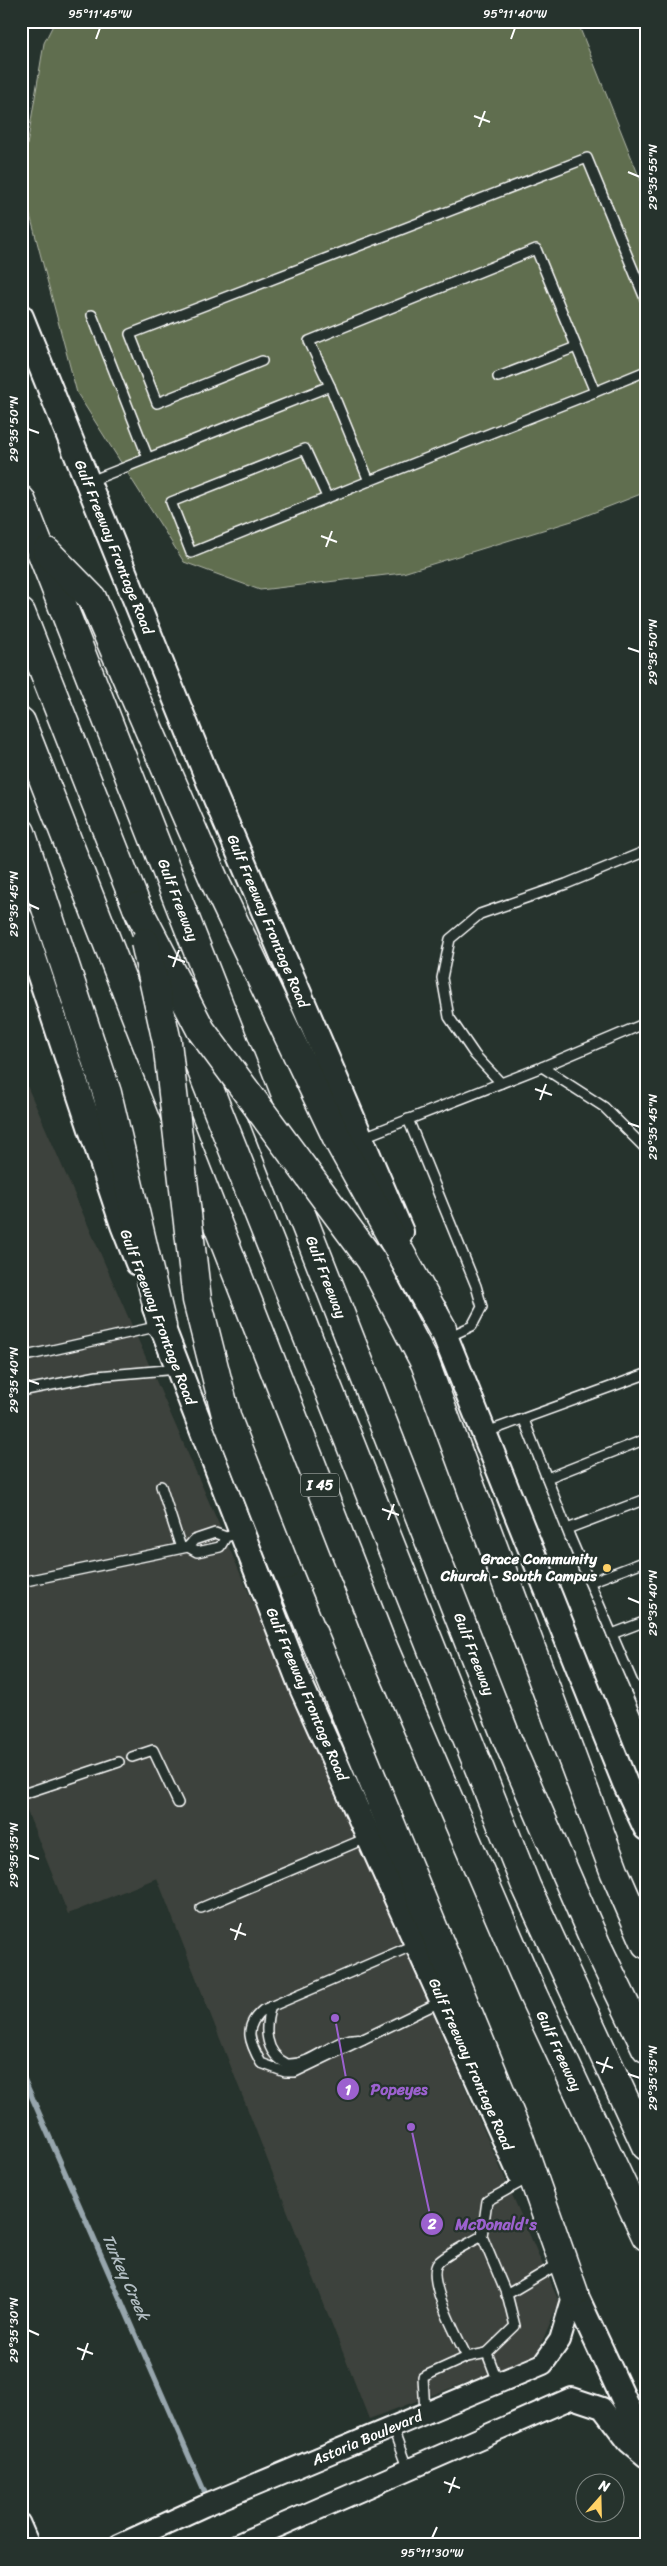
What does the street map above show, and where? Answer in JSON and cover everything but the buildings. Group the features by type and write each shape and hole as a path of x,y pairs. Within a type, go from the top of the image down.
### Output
{"highway":[{"name":"Gulf Freeway","path":"21,500 507,1739 596,1944 646,2048"},
{"path":"38,542 92,598 216,884 338,1142 444,1333"},
{"path":"21,613 526,1886 646,2146"},
{"name":"Gulf Freeway","path":"21,722 381,1642 533,1995 646,2236"},
{"path":"21,832 107,1093 162,1326"},
{"path":"137,907 201,1030 371,1260 425,1363 614,1873 646,1944"},
{"path":"137,907 167,1042 197,1300 227,1419 285,1566 519,2137 574,2293"}],"main road":[{"name":"Gulf Freeway Frontage Road","path":"21,316 216,799 444,1333 625,1783 646,1828"},
{"name":"Gulf Freeway Frontage Road","path":"22,922 123,1225 178,1369 234,1535 560,2263 646,2447"}],"street":[{"name":"Astoria Boulevard","path":"119,2545 543,2364 560,2340 574,2293"},
{"path":"236,2545 572,2398 602,2408 628,2442 646,2457"},
{"path":"21,2522 31,2545"}],"lane":[{"path":"262,361 157,403 130,334 587,158 646,301"},
{"path":"369,481 330,386 309,341 536,249 595,392"},
{"path":"92,315 148,458"},
{"path":"498,377 576,347"},
{"path":"327,497 305,449 171,502 191,554 327,497 646,371"},
{"path":"88,482 330,386"},
{"path":"501,1083 475,1055 449,1017 442,978 450,939 480,914 566,884 646,851"},
{"path":"361,1138 542,1067 646,1023"},
{"path":"542,1067 604,1107 646,1149"},
{"path":"408,1119 476,1286 482,1307 472,1326 444,1333"},
{"path":"21,1357 162,1326"},
{"path":"21,1391 97,1376 178,1369"},
{"path":"484,1433 646,1374"},
{"path":"524,1420 567,1529 646,1713"},
{"path":"547,1478 646,1439"},
{"path":"161,1486 185,1548"},
{"path":"567,1529 646,1499"},
{"path":"21,1582 185,1548 194,1540 215,1533 234,1535"},
{"path":"185,1548 197,1552 220,1547 234,1535"},
{"path":"590,1582 646,1561"},
{"path":"612,1634 646,1620"},
{"path":"635,1688 646,1684"},
{"path":"132,1757 153,1750 178,1803"},
{"path":"26,1792 119,1762"},
{"path":"201,1908 369,1837"},
{"path":"417,1944 270,2006 256,2015 249,2031 249,2040 261,2063 285,2072 295,2072 443,2001"},
{"path":"270,2006 265,2029 267,2037 276,2057 287,2064 316,2056 352,2037 363,2040"},
{"path":"426,2413 423,2377 467,2357 487,2353 516,2326 506,2295 482,2236 487,2201 523,2180"},
{"path":"467,2357 448,2317 434,2276 438,2264 482,2236"},
{"path":"506,2295 560,2263"},
{"path":"487,2353 498,2382"},
{"path":"392,2427 408,2470"}],"shaded area":[{"path":"21,1072 559,2302 536,2356 369,2419 157,1878 68,1914 21,1796"}],"green space":[{"path":"55,21 565,21 579,26 646,194 646,492 572,521 403,573 260,590 184,562 77,393 21,181 44,43"}],"waterway":[{"name":"Turkey Creek","path":"21,2072 205,2493"}],"place":[{"name":"Grace Community Church - South Campus","path":"607,1568"},
{"name":"Popeyes","path":"335,2018"},
{"name":"McDonald's","path":"411,2127"}]}
